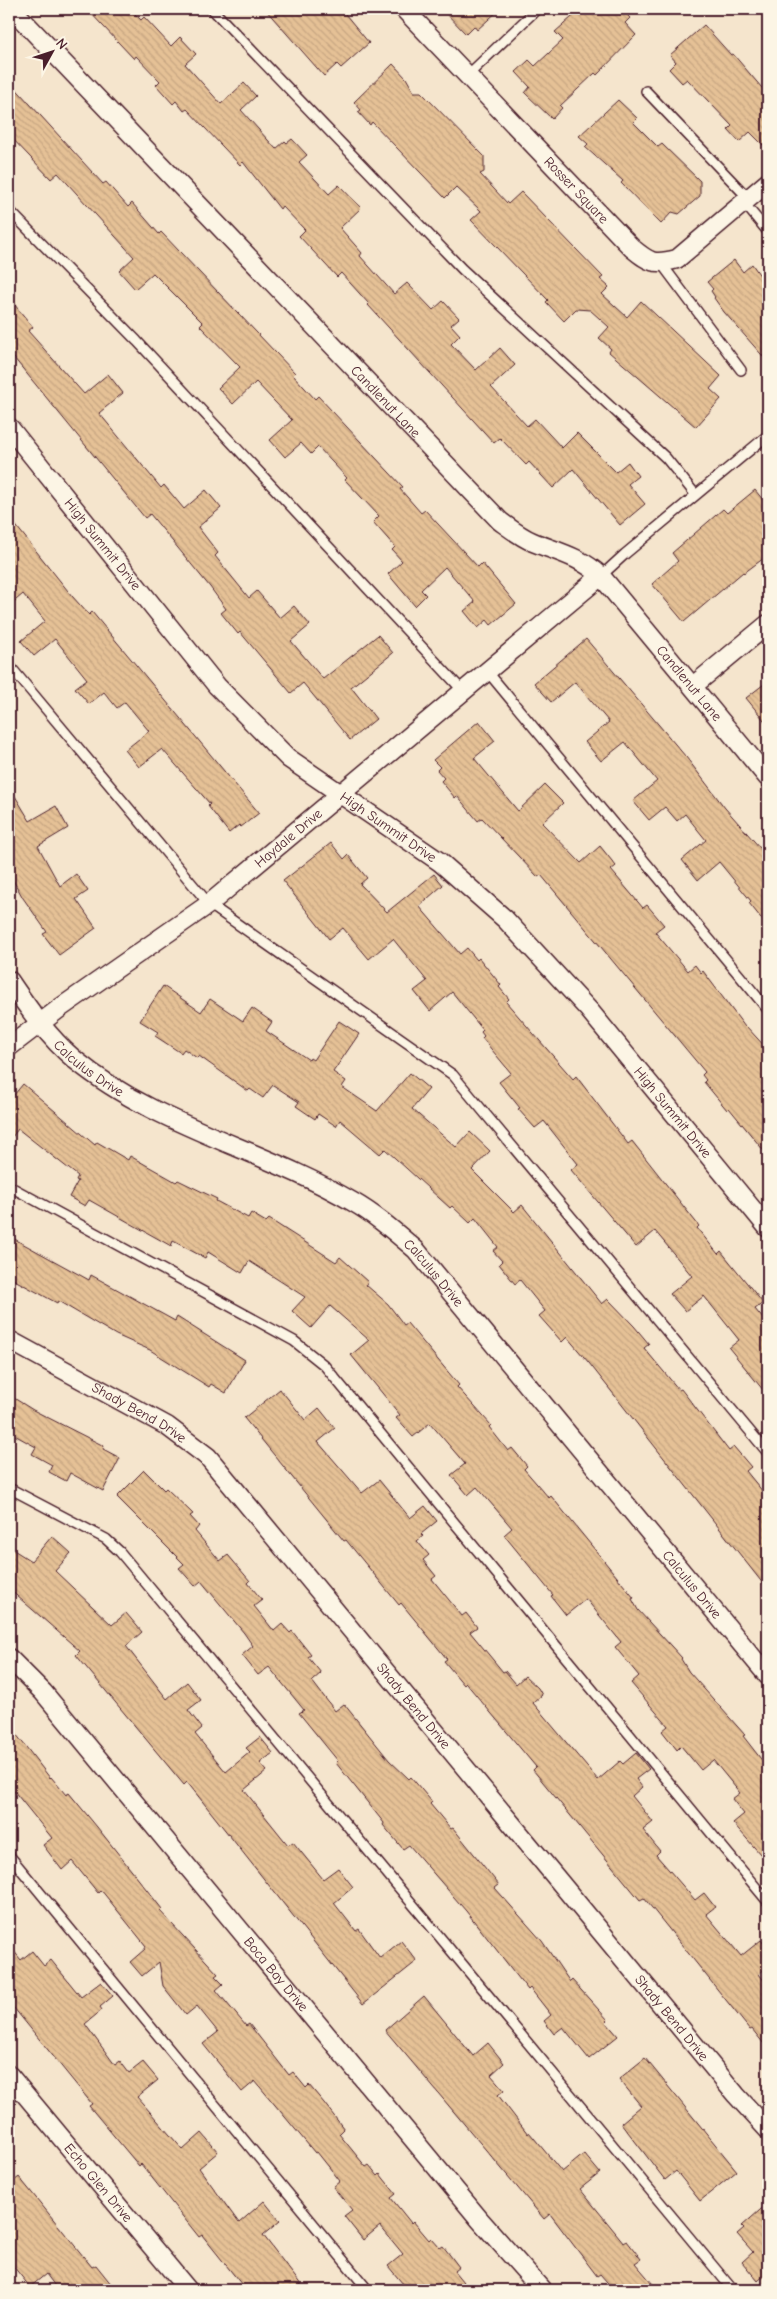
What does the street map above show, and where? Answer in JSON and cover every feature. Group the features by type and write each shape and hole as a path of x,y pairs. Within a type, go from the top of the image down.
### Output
{"street":[{"name":"Candlenut Lane","path":"12,9 500,521 531,541 574,556 588,564 601,576 768,778"},
{"name":"Rosser Square","path":"404,9 632,248 648,262 661,263"},
{"path":"661,263 677,259 768,182"},
{"name":"High Summit Drive","path":"9,426 217,686 288,758 440,862 505,919 590,1010 768,1228"},
{"name":"Haydale Drive","path":"9,1047 209,904 601,576"},
{"path":"693,686 768,624"},
{"name":"Calculus Drive","path":"9,980 40,1023 73,1058 104,1081 147,1107 257,1155 353,1202 392,1229 416,1250 768,1676"},
{"name":"Shady Bend Drive","path":"9,1340 168,1426 208,1457 730,2088 768,2130"},
{"name":"Boca Bay Drive","path":"9,1658 43,1692 480,2220 542,2290"},
{"name":"Echo Glen Drive","path":"9,2074 188,2290"}],"lane":[{"path":"212,9 462,269 666,458 695,494"},
{"path":"468,75 537,9"},
{"path":"646,91 746,201 768,232"},
{"path":"9,210 137,341 463,691"},
{"path":"661,263 742,370"},
{"path":"601,576 695,494 768,435"},
{"path":"9,666 209,904 453,1075 768,1453"},
{"path":"487,671 768,1010"},
{"path":"9,1186 294,1341 324,1365 768,1902"},
{"path":"9,1488 106,1540 120,1552 733,2290"},
{"path":"9,1855 368,2290"}],"building":[{"path":"87,9 130,9 141,20 144,17 171,46 180,37 196,54 185,64 221,104 244,83 256,96 241,110 276,149 285,141 287,143 292,139 307,155 299,162 329,194 339,185 361,208 340,228 362,253 360,256 394,294 407,283 433,310 443,301 459,318 451,325 460,335 451,344 476,370 500,348 515,365 491,387 527,426 535,419 562,448 577,433 616,472 628,462 638,476 628,484 645,504 620,525 573,469 553,488 529,462 526,465 500,438 494,443 341,273 337,277 299,236 305,230 282,206 280,209 243,162 240,165 187,109 184,111 176,101 173,104 156,85 160,81 136,56 134,59"},
{"path":"265,9 341,9 369,43 341,68 337,64 324,76"},
{"path":"442,9 500,9 477,30 474,26 466,34"},
{"path":"581,9 621,9 630,18 625,23 636,35 597,75 595,73 560,106 562,108 552,119 525,93 530,87 516,72 529,60 535,66 563,40 555,32"},
{"path":"704,25 731,55 733,54 768,95 768,150 750,132 739,142 728,130 732,126 687,79 682,83 669,69 676,62 670,55"},
{"path":"393,64 406,78 414,92 421,92 484,156 484,172 480,174 508,204 521,192 603,277 600,279 609,287 602,294 627,317 641,301 721,376 710,389 721,399 696,427 609,352 611,349 599,338 609,327 590,310 576,309 564,321 546,302 548,300 471,220 481,211 456,187 445,198 372,122 370,125 358,112 361,110 354,102"},
{"path":"9,81 103,184 106,182 128,207 132,203 159,234 161,232 295,373 293,375 315,399 318,396 403,487 400,489 421,513 425,510 478,567 482,563 516,604 491,625 487,620 478,628 464,611 475,602 445,567 421,590 426,595 415,606 388,574 402,561 392,550 395,547 373,522 379,516 345,480 347,478 318,447 311,454 301,443 285,457 270,440 292,420 256,382 233,404 218,388 240,367 200,326 203,323 153,273 135,289 119,271 134,257 58,173 51,179 9,135"},
{"path":"618,100 637,118 633,122 658,147 662,144 700,181 700,196 679,214 672,212 661,224 621,183 623,181 585,147 588,144 579,136"},
{"path":"734,260 743,272 752,264 768,287 768,362 724,312 714,298 711,291 713,289 707,282"},
{"path":"9,298 33,327 28,331 84,394 108,374 123,393 99,413 161,488 164,485 184,509 206,490 221,508 198,527 218,553 215,556 249,598 257,591 280,618 294,606 310,625 291,641 323,679 378,635 393,653 351,687 376,719 350,740 303,683 291,693 240,632 238,634 221,613 226,609 210,587 150,514 145,518 9,352"},
{"path":"755,490 768,506 768,555 743,572 684,622 652,584 678,561 672,553 723,509 727,513"},
{"path":"9,517 72,596 89,615 92,612 259,813 241,827 239,825 229,833 208,806 210,804 162,749 139,767 125,750 149,731 125,702 117,708 104,692 89,704 75,688 87,679 55,639 34,656 21,641 45,621 23,594 9,606"},
{"path":"586,639 686,757 725,808 768,857 768,927 749,903 751,901 719,862 698,880 682,860 706,840 685,814 677,821 665,807 649,820 633,801 657,781 625,742 601,761 585,742 609,722 575,682 551,702 534,683"},
{"path":"768,681 768,725 746,698"},
{"path":"479,721 495,741 474,758 518,811 545,785 563,803 542,823 581,863 600,846 616,866 611,870 643,908 647,905 664,925 655,932 688,971 695,965 701,973 703,971 745,1027 768,1050 768,1156 729,1108 727,1110 704,1082 706,1080 702,1075 705,1072 541,875 538,877 482,818 478,821 457,796 455,798 441,781 444,778 437,770 440,767 433,760"},
{"path":"9,786 30,821 56,806 68,828 38,846 60,886 76,874 88,891 76,899 96,928 59,955 43,934 47,932 23,898 9,873"},
{"path":"331,843 344,859 348,855 367,878 360,884 387,912 434,874 443,885 419,906 460,954 467,948 477,960 479,958 501,985 499,987 509,999 506,1002 573,1079 576,1076 628,1144 632,1141 699,1226 697,1228 718,1254 721,1251 763,1303 755,1309 768,1325 768,1396 729,1348 739,1340 704,1296 685,1311 670,1294 692,1276 655,1231 636,1247 571,1170 578,1164 544,1121 535,1128 518,1109 520,1108 499,1082 511,1073 482,1038 484,1036 481,1032 483,1030 452,992 430,1011 414,991 427,981 393,939 369,959 343,928 329,939 283,881"},
{"path":"163,986 201,1012 210,999 243,1021 252,1008 272,1022 266,1031 309,1060 310,1058 313,1060 339,1021 359,1034 333,1072 346,1081 342,1087 377,1111 410,1073 429,1089 412,1109 456,1147 470,1132 490,1151 472,1170 514,1212 522,1205 602,1304 608,1299 634,1326 649,1344 644,1348 679,1390 681,1389 729,1451 734,1447 751,1467 746,1471 768,1498 768,1590 589,1363 567,1337 562,1342 539,1316 545,1311 520,1280 515,1284 499,1264 502,1261 493,1251 498,1247 475,1218 470,1223 452,1206 450,1208 385,1149 380,1154 340,1120 336,1126 318,1114 315,1119 296,1106 299,1102 273,1085 263,1098 250,1089 248,1091 199,1056 197,1058 184,1049 181,1053 155,1036 158,1032 140,1021"},
{"path":"23,1084 95,1145 97,1142 128,1160 130,1156 176,1182 178,1180 217,1199 216,1201 248,1218 251,1213 266,1222 269,1219 336,1262 340,1257 368,1282 366,1285 388,1304 404,1325 407,1323 459,1385 457,1387 491,1425 489,1427 508,1451 512,1448 527,1466 524,1469 549,1498 551,1496 600,1556 634,1598 632,1599 638,1610 682,1658 689,1672 745,1735 743,1736 768,1768 768,1863 733,1823 744,1814 732,1799 740,1793 713,1760 701,1770 681,1746 677,1750 662,1731 668,1726 631,1683 639,1676 615,1647 621,1642 586,1599 566,1615 551,1596 553,1595 504,1535 512,1528 477,1487 468,1495 451,1475 465,1464 430,1423 413,1437 396,1418 400,1415 351,1355 369,1340 330,1306 311,1328 292,1311 305,1297 249,1261 242,1273 208,1252 205,1258 173,1241 171,1246 89,1200 85,1206 69,1197 78,1181 76,1180 78,1176 18,1129 9,1141 9,1101"},
{"path":"9,1236 89,1280 91,1275 175,1321 177,1317 245,1360 226,1393 211,1384 209,1387 150,1350 116,1335 58,1301 57,1303 9,1277"},
{"path":"280,1389 305,1420 319,1408 335,1428 318,1442 362,1493 379,1480 410,1518 425,1506 437,1521 421,1534 423,1536 417,1541 429,1555 423,1560 436,1576 432,1579 462,1616 466,1613 477,1627 470,1632 503,1672 505,1671 516,1684 525,1676 538,1688 542,1695 533,1703 598,1780 620,1761 623,1764 636,1753 649,1769 636,1779 642,1787 632,1796 653,1822 643,1830 660,1851 656,1855 695,1900 704,1893 715,1907 706,1914 741,1956 761,1940 768,1949 768,1966 759,1974 768,1986 768,2049 752,2029 750,2030 644,1898 640,1900 533,1770 536,1767 466,1683 464,1685 444,1661 447,1659 401,1603 399,1605 346,1540 344,1541 244,1418"},
{"path":"9,1395 33,1410 104,1446 103,1449 120,1458 103,1491 70,1473 66,1481 49,1472 52,1465 32,1454 36,1447 9,1432"},
{"path":"144,1470 164,1490 166,1488 193,1514 190,1516 199,1526 195,1531 220,1561 228,1555 250,1581 248,1583 262,1600 254,1606 274,1631 282,1624 290,1633 292,1631 311,1655 308,1657 321,1673 312,1681 335,1711 344,1704 389,1760 409,1779 411,1777 432,1802 430,1804 451,1829 453,1828 499,1885 495,1888 542,1941 570,1982 572,1980 608,2020 606,2022 618,2036 589,2059 563,2027 554,2034 544,2021 551,2015 530,1988 528,1990 466,1911 409,1845 403,1849 383,1825 384,1823 336,1763 338,1761 299,1713 304,1710 269,1667 258,1675 242,1655 253,1646 244,1633 201,1581 195,1586 179,1568 184,1564 117,1497"},
{"path":"52,1536 71,1553 55,1571 112,1625 126,1613 142,1632 126,1646 167,1699 187,1682 201,1700 188,1710 202,1728 195,1734 226,1772 250,1752 246,1748 260,1737 273,1753 260,1763 267,1771 244,1790 288,1845 293,1842 323,1879 338,1868 353,1887 334,1903 356,1931 359,1929 380,1958 401,1941 417,1961 363,2004 187,1782 184,1785 76,1655 80,1651 9,1589 9,1547 31,1561"},
{"path":"9,1725 50,1778 66,1795 69,1793 97,1827 162,1909 160,1911 218,1974 215,1976 223,1984 216,1990 246,2026 249,2024 289,2075 293,2072 306,2088 309,2085 344,2129 339,2134 366,2167 369,2165 378,2176 380,2174 396,2194 391,2198 411,2223 413,2221 429,2240 431,2238 440,2248 443,2246 459,2267 454,2271 463,2282 453,2290 408,2290 388,2266 403,2254 380,2226 363,2240 344,2216 352,2210 333,2187 340,2181 317,2152 315,2153 255,2081 242,2092 203,2044 218,2032 197,2006 186,2015 163,1986 159,1962 142,1976 130,1962 146,1946 101,1890 98,1893 72,1861 62,1870 43,1845 52,1838 9,1785"},
{"path":"9,1945 21,1960 32,1951 44,1966 51,1960 81,1997 101,1982 113,1996 100,2007 102,2010 85,2024 115,2065 120,2061 129,2073 143,2062 158,2080 137,2097 183,2150 202,2133 218,2152 199,2168 239,2223 264,2201 280,2221 263,2235 305,2290 246,2290 202,2235 199,2237 141,2164 139,2166 89,2106 92,2104 9,2002"},
{"path":"424,1996 473,2056 488,2043 504,2063 491,2075 504,2090 498,2095 528,2134 529,2132 562,2172 584,2154 600,2173 580,2189 624,2243 627,2241 641,2259 635,2263 658,2290 614,2290 600,2274 597,2276 550,2214 544,2219 385,2030"},
{"path":"645,2058 737,2171 700,2201 676,2171 665,2180 621,2123 641,2106 619,2079"},
{"path":"19,2177 92,2267 96,2265 116,2290 58,2290 46,2274 30,2287 9,2261 9,2185"},
{"path":"768,2203 768,2272 758,2281 742,2262 753,2252 737,2234 744,2228 742,2226"}]}
